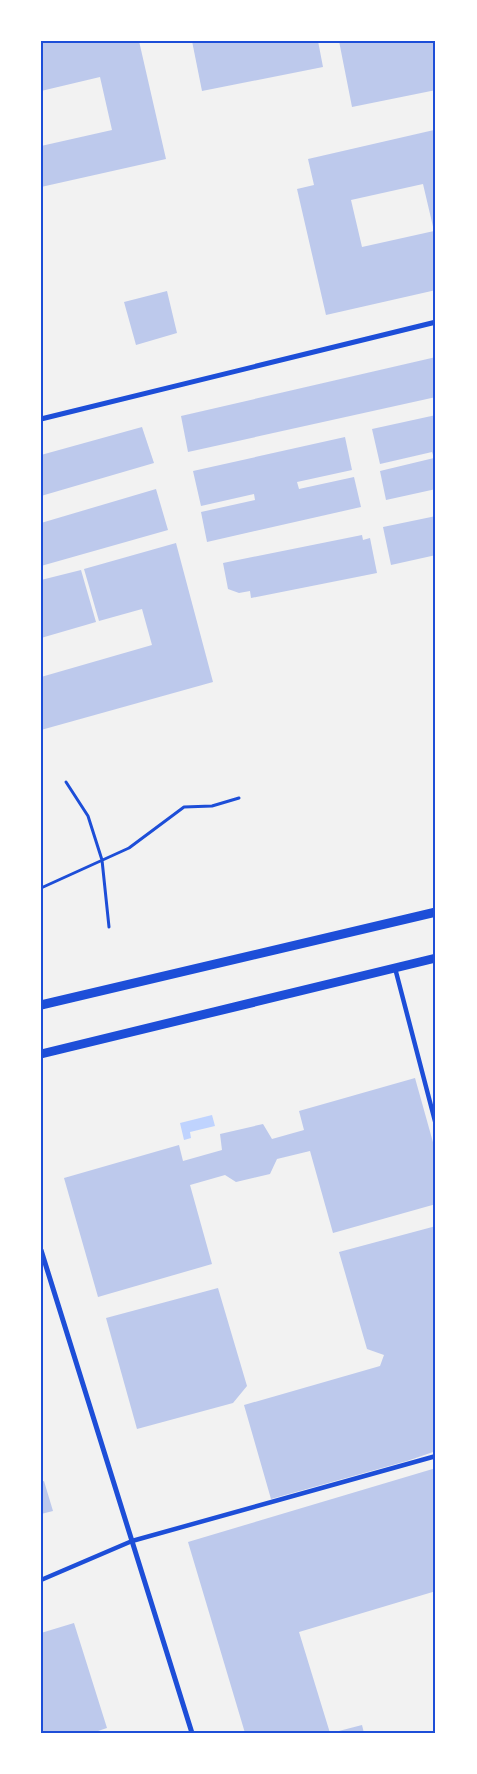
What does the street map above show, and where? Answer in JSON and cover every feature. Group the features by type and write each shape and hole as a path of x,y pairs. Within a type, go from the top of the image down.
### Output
{"street":[{"path":"41,419 436,322"},
{"path":"41,1005 436,912"},
{"path":"41,1054 436,958"},
{"path":"395,968 436,1125"},
{"path":"41,1250 192,1733"},
{"path":"41,1580 132,1541 436,1456"}],"path":[{"path":"66,782 88,816 102,860 108,927"},
{"path":"41,888 129,848 184,807 212,806 239,798"}],"water":[{"path":"212,1115 215,1126 190,1132 191,1138 184,1140 180,1123"}],"building":[{"path":"139,41 166,159 41,187 41,146 112,130 100,77 41,91 41,42"},
{"path":"192,41 318,41 323,67 202,91"},
{"path":"339,41 436,41 436,90 352,107"},
{"path":"434,130 436,290 326,315 297,189 314,185 308,159","holes":["423,184 434,231 362,247 351,200"]},
{"path":"167,291 177,333 136,345 124,302"},
{"path":"436,357 436,397 188,452 181,416"},
{"path":"436,415 436,489 386,500 380,471 434,458 432,452 380,464 372,429"},
{"path":"142,427 154,463 41,496 41,455"},
{"path":"345,437 352,470 297,482 299,489 354,477 361,507 207,542 201,512 255,500 254,494 201,506 193,471"},
{"path":"156,489 168,530 41,566 41,523"},
{"path":"436,516 436,555 391,565 383,527"},
{"path":"362,535 363,540 370,538 377,573 251,598 250,591 239,593 228,589 223,563"},
{"path":"176,543 213,682 41,730 41,677 152,645 142,609 99,621 84,569"},
{"path":"81,570 96,622 41,638 41,580"},
{"path":"415,1078 436,1153 436,1204 333,1233 310,1151 277,1159 270,1174 236,1182 225,1175 190,1185 212,1264 98,1297 64,1178 179,1145 183,1161 222,1150 220,1134 263,1124 272,1139 304,1130 299,1111"},
{"path":"436,1226 436,1451 407,1461 271,1499 244,1405 380,1366 384,1355 367,1349 339,1252"},
{"path":"218,1288 247,1386 233,1403 137,1429 106,1318"},
{"path":"436,1468 436,1591 299,1632 330,1733 245,1733 188,1542"},
{"path":"44,1481 53,1511 41,1514 41,1482"},
{"path":"74,1623 107,1728 92,1733 41,1733 41,1633"},
{"path":"362,1725 364,1733 335,1732"}]}
